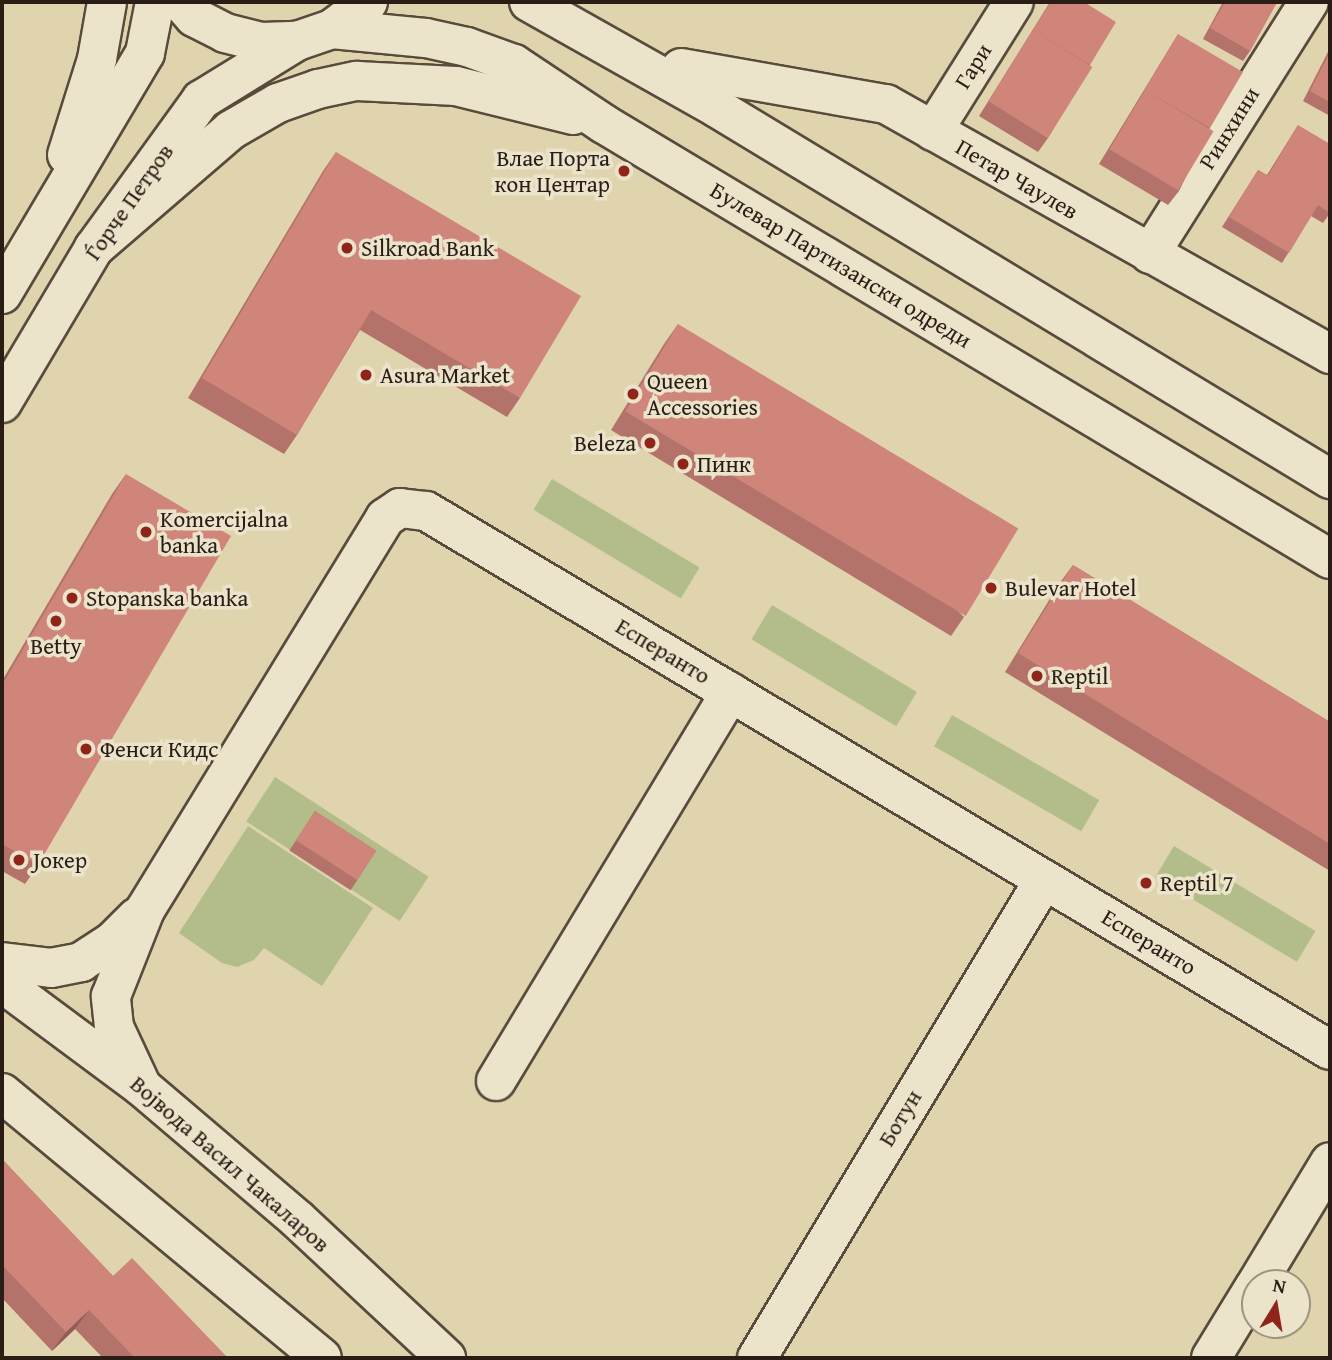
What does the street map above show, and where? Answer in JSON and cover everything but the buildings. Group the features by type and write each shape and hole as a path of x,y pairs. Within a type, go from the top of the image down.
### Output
{"street":[{"path":"62,188 68,146 97,59 107,2"},
{"path":"2,294 62,188 145,53 155,2"},
{"name":"Булевар Партизански одреди","path":"181,2 194,17 225,33 261,42 315,35 426,38 467,47 514,64 604,124 1330,559"},
{"name":"Ѓорче Петров","path":"2,403 94,248 201,100 368,2"},
{"path":"529,2 717,108 1330,479"},
{"path":"580,2 681,68 717,108"},
{"name":"Гари","path":"933,131 1014,2"},
{"name":"Ринхини","path":"1150,254 1309,2"},
{"name":"Петар Чаулев","path":"681,68 886,104 1330,354"},
{"path":"94,248 232,130 278,103 318,89 357,81 456,86 523,100 604,124"},
{"name":"Есперанто","path":"142,1087 114,1027 111,996 145,910 385,519 400,508 426,511 1330,1050"},
{"path":"496,1081 731,692"},
{"name":"Ботун","path":"756,1357 1044,880"},
{"name":"Есперанто","path":"2,962 51,968 81,962 113,941 145,910"},
{"name":"Војвода Васил Чакаларов","path":"2,983 142,1087 297,1219 446,1358"},
{"path":"2,1093 322,1358"},
{"path":"1265,1269 1330,1161"},
{"path":"1212,1358 1241,1309"}],"green space":[{"path":"552,479 699,568 681,598 533,510"},
{"path":"772,605 917,692 896,726 751,639"},
{"path":"952,715 1099,800 1081,831 934,746"},
{"path":"275,777 428,877 400,921 246,821"},
{"path":"248,826 373,908 322,986 264,948 254,960 237,967 222,963 179,933"},
{"path":"1174,846 1315,931 1297,962 1155,877"}],"place":[{"name":"Влае Порта кон Центар","path":"624,171"},
{"name":"Silkroad Bank","path":"347,248"},
{"name":"Asura Market","path":"366,375"},
{"name":"Queen Accessories","path":"633,394"},
{"name":"Beleza","path":"650,443"},
{"name":"Пинк","path":"683,464"},
{"name":"Komercijalna banka","path":"146,532"},
{"name":"Bulevar Hotel","path":"991,588"},
{"name":"Stopanska banka","path":"72,598"},
{"name":"Betty","path":"56,621"},
{"name":"Reptil","path":"1037,676"},
{"name":"Фенси Кидс","path":"86,749"},
{"name":"Јокер","path":"19,860"},
{"name":"Reptil 7","path":"1146,883"}]}
